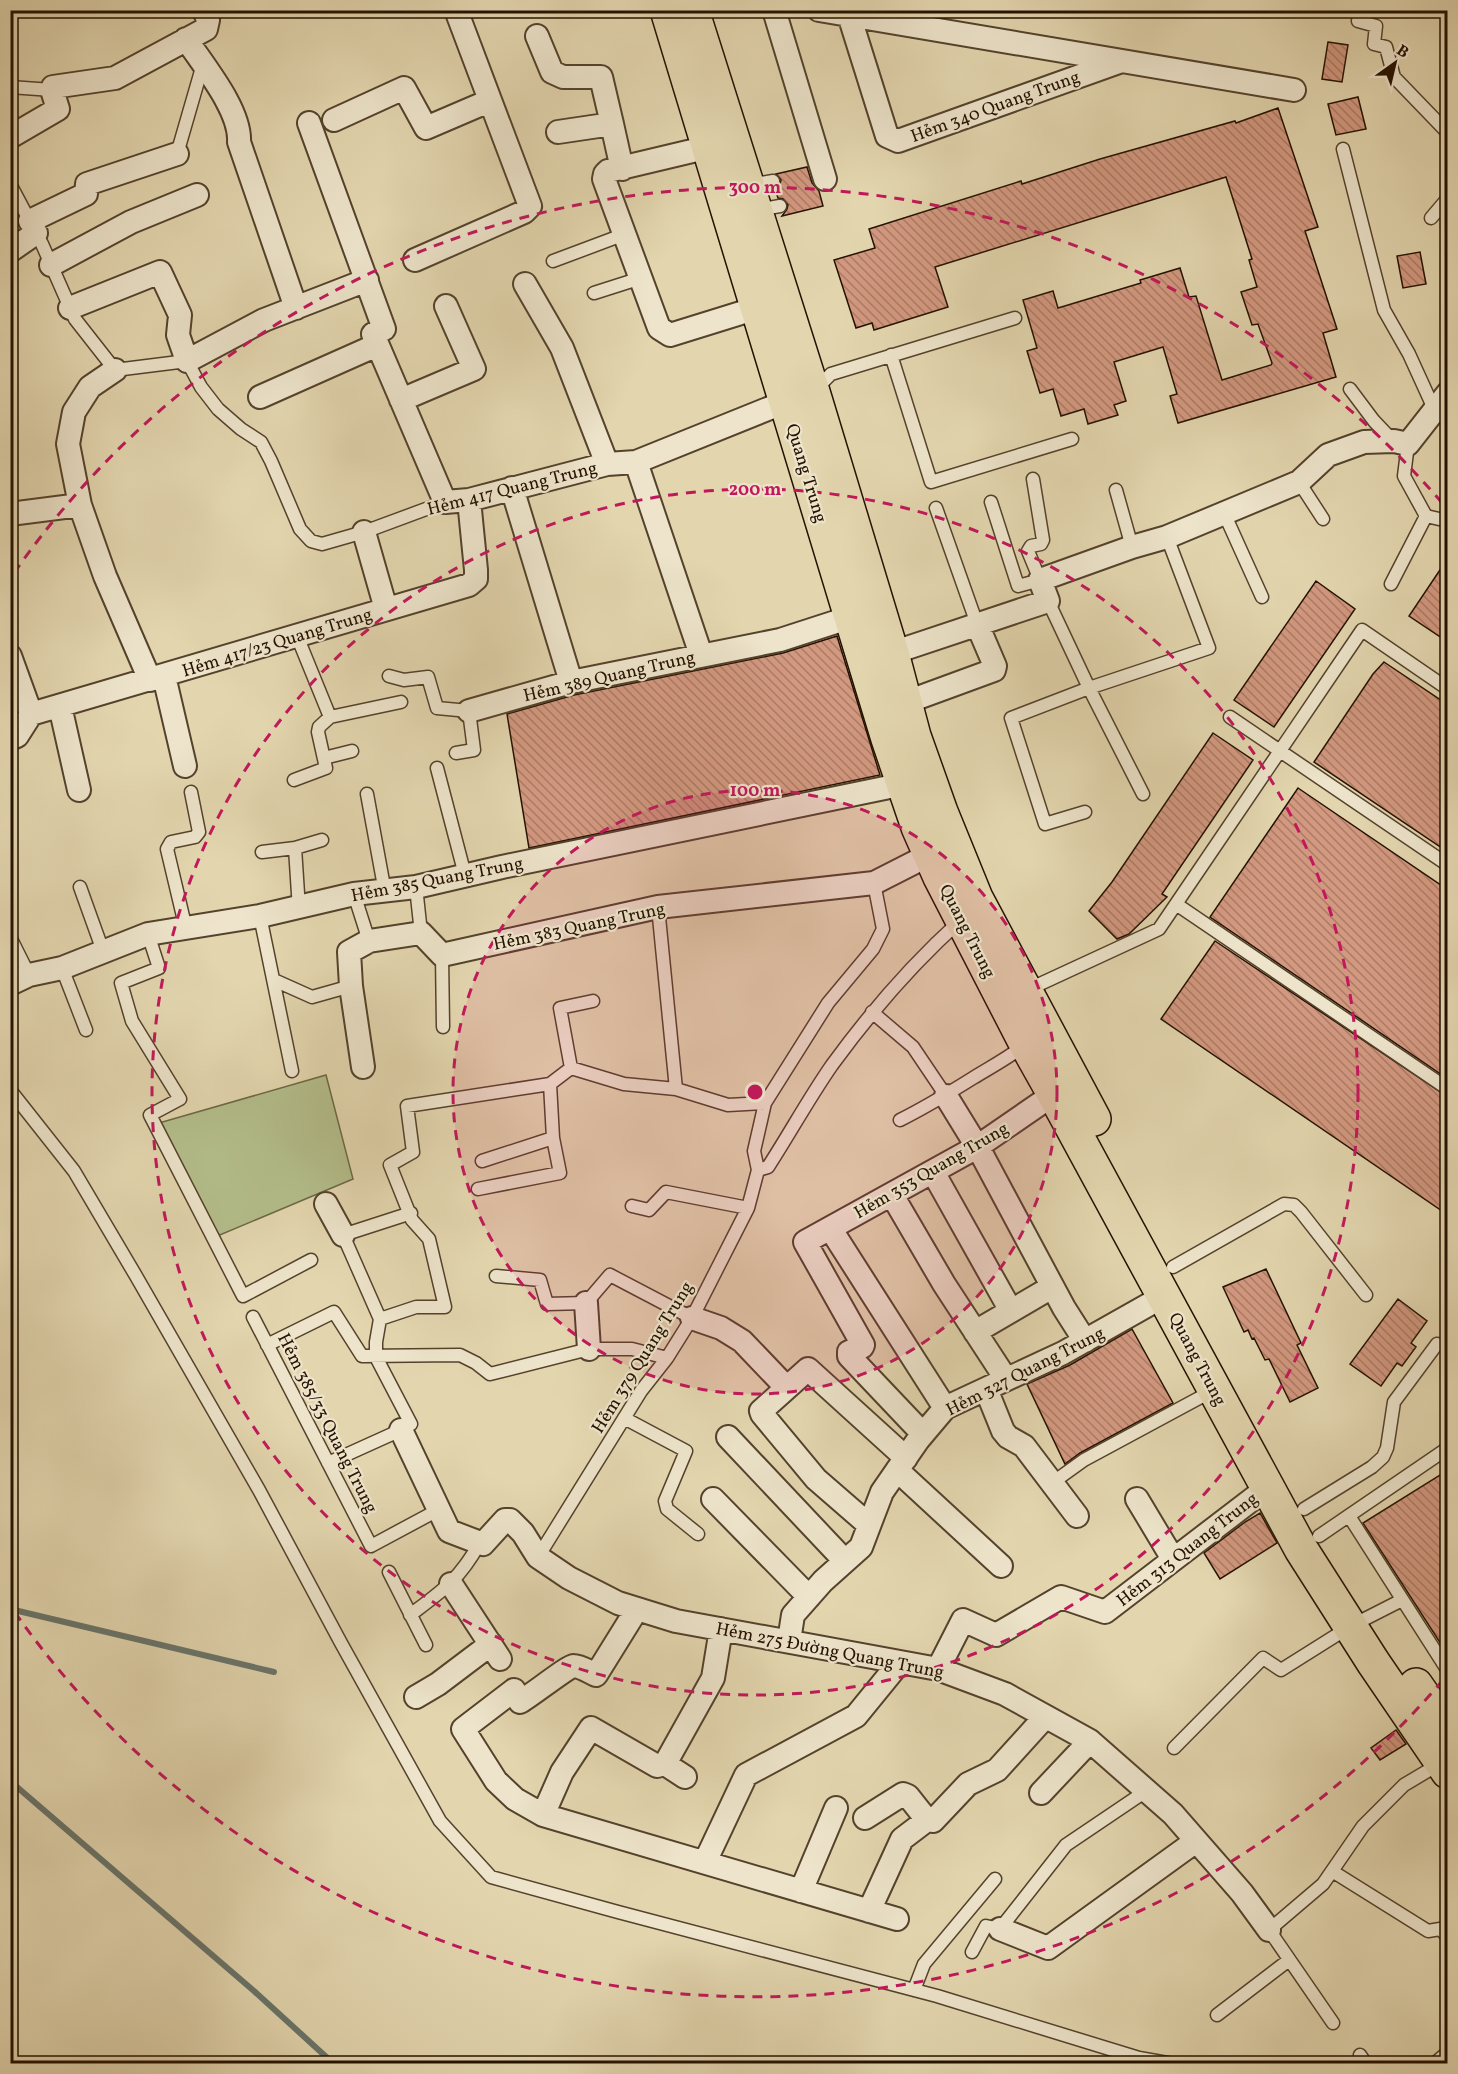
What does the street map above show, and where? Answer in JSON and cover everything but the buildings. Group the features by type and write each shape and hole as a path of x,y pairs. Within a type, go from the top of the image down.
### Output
{"main road":[{"name":"Quang Trung","path":"668,10 757,308 799,397 891,653 904,703 926,768 942,849 961,920 1054,1094 1168,1281 1444,1767"},
{"name":"Quang Trung","path":"692,10 764,196 799,397 851,617 918,827 942,849 976,898 1026,991 1168,1281 1215,1390 1267,1488 1308,1531"},
{"name":"Quang Trung","path":"1360,1621 1448,1731"}],"street":[{"path":"415,260 524,212 530,206 456,10"},
{"path":"774,10 825,179"},
{"name":"Hẻm 340 Quang Trung","path":"819,10 1294,90"},
{"path":"10,137 55,100 56,85 115,78 206,28 208,20 204,11"},
{"name":"Hẻm 340 Quang Trung","path":"849,15 887,136 898,141 1122,61"},
{"path":"537,36 552,72 562,77 601,77 622,169"},
{"path":"186,39 238,124 239,142 296,308"},
{"path":"334,120 404,88 426,128 489,101"},
{"path":"309,123 384,329 373,334 445,502"},
{"path":"558,132 612,124"},
{"path":"708,147 608,171 604,179 658,328 669,335 757,308"},
{"path":"10,251 33,227 86,194 87,184 177,154"},
{"path":"51,265 131,222 197,195"},
{"path":"70,309 160,272 180,315 178,335 187,361 264,320 367,280"},
{"path":"525,284 562,348 607,464"},
{"path":"401,400 474,369 446,306"},
{"path":"260,397 377,345"},
{"path":"115,370 90,387 74,412 68,444 80,505 90,535 105,576 157,678 185,766"},
{"name":"Hẻm 417 Quang Trung","path":"445,502 469,500 607,464 636,462 799,397"},
{"path":"891,653 977,624 1132,547 1167,537 1299,482 1328,455 1364,442 1401,443 1441,402"},
{"path":"636,462 701,655"},
{"path":"512,488 571,682"},
{"name":"Hẻm 417/23 Quang Trung","path":"31,714 469,585 476,579 469,500"},
{"path":"10,514 80,505"},
{"path":"364,532 386,609"},
{"name":"Hẻm 389 Quang Trung","path":"469,711 571,682 780,640 851,617"},
{"path":"904,703 994,670 995,666 977,624"},
{"path":"10,657 31,714 17,736 10,739"},
{"path":"60,706 79,790"},
{"name":"Hẻm 385 Quang Trung","path":"20,980 62,968 148,934 299,909 354,894 416,887 904,784"},
{"name":"Hẻm 383 Quang Trung","path":"442,955 658,908 874,883 942,849"},
{"path":"363,1067 351,986 349,952 369,941 422,933 442,955"},
{"name":"Hẻm 353 Quang Trung","path":"923,1434 849,1356 849,1352 863,1345 806,1242 977,1147 1054,1094"},
{"path":"946,1096 1085,1341"},
{"path":"933,1172 1011,1311"},
{"path":"892,1195 975,1332 996,1384 1003,1431 1023,1446 1077,1516"},
{"path":"326,1204 343,1234"},
{"path":"830,1228 945,1408"},
{"name":"Hẻm 327 Quang Trung","path":"789,1641 793,1615 861,1547 882,1492 923,1434 945,1408 1085,1341 1168,1281"},
{"path":"975,1332 1053,1287"},
{"path":"585,1303 589,1349"},
{"path":"692,1318 721,1328 742,1341 786,1387"},
{"path":"869,1525 816,1479 762,1414 764,1407 808,1369 1001,1566"},
{"path":"401,1430 449,1531 479,1544"},
{"path":"728,1437 845,1561"},
{"name":"Hẻm 313 Quang Trung","path":"938,1669 963,1620 996,1635 1061,1597 1105,1612 1267,1488"},
{"path":"713,1499 809,1597"},
{"path":"1137,1499 1173,1559"},
{"name":"Hẻm 275 Đường Quang Trung","path":"479,1544 487,1542 507,1519 523,1533 538,1557 569,1578 618,1603 676,1621 938,1669 1005,1694 1090,1741 1173,1815 1242,1893 1269,1930"},
{"path":"416,1697 495,1651 451,1584"},
{"path":"637,1609 596,1675 575,1666 568,1667 520,1702 514,1690 463,1729 496,1781 515,1799 543,1815 897,1919"},
{"path":"543,1815 562,1772 591,1728 657,1766 665,1764 713,1678 721,1629"},
{"path":"705,1862 746,1775 856,1716 900,1662"},
{"path":"865,1818 903,1794 908,1796 927,1820 933,1821 968,1784 997,1770 1045,1717"},
{"path":"1041,1793 1090,1741"},
{"path":"665,1764 685,1777"},
{"path":"801,1891 836,1808"},
{"path":"869,1911 902,1839 927,1820"},
{"path":"1000,1929 1048,1948 1196,1841"}],"lane":[{"path":"1360,10 1358,21 1376,26 1374,44 1386,47 1394,77 1448,133"},
{"path":"177,154 202,64"},
{"path":"10,87 55,100"},
{"path":"1343,149 1384,310 1408,354 1441,402"},
{"path":"10,184 33,227 75,320 115,370 187,361"},
{"path":"1431,218 1448,198"},
{"path":"553,261 625,234"},
{"path":"594,293 641,278"},
{"path":"799,397 831,374 1015,318"},
{"path":"891,355 931,482 1072,439"},
{"name":"Hẻm 417 Quang Trung","path":"187,361 201,387 218,409 241,429 261,442 300,529 311,541 322,544 364,532 445,502"},
{"path":"1350,389 1374,422 1401,443 1404,476 1426,516 1448,521"},
{"path":"1033,479 1043,540 1041,544 1031,546 1028,551 1089,688 1143,794"},
{"path":"1299,482 1323,519"},
{"path":"1116,490 1132,547"},
{"path":"991,502 1018,586 1044,591"},
{"path":"936,508 977,624"},
{"path":"1224,513 1262,597"},
{"path":"1392,584 1426,516"},
{"path":"1085,812 1045,824 1011,718 1089,688 1209,648 1167,537"},
{"path":"1026,991 1159,929 1362,630 1448,689"},
{"path":"297,636 330,717"},
{"name":"Hẻm 389 Quang Trung","path":"389,676 404,680 428,677 437,708 469,711"},
{"path":"294,780 326,768 318,732 319,727 330,717 401,702"},
{"path":"456,753 474,750 469,711"},
{"path":"1230,717 1448,865"},
{"path":"324,758 352,751"},
{"path":"437,768 465,875"},
{"path":"186,929 167,849 171,842 195,837 199,832 190,792"},
{"path":"368,794 385,892"},
{"path":"262,852 295,848 322,840"},
{"path":"295,848 299,909"},
{"path":"874,883 883,929 873,949 828,1003 765,1103 754,1151 758,1170 768,1167 831,1067 872,1012 924,953 961,920"},
{"path":"80,887 103,951"},
{"path":"416,887 422,933"},
{"path":"354,894 369,941"},
{"path":"1176,904 1448,1089"},
{"path":"658,908 668,987 676,1089"},
{"path":"260,916 292,1071"},
{"path":"148,934 159,968 121,983 132,1021 180,1099 150,1115 243,1296 311,1260"},
{"path":"10,937 20,980"},
{"path":"442,955 443,1027"},
{"path":"62,968 86,1030"},
{"path":"274,980 312,997 351,986"},
{"path":"571,1068 560,1008 593,1001"},
{"path":"872,1012 914,1047 946,1096"},
{"path":"900,1120 1003,1062 1026,1044"},
{"path":"571,1068 624,1084 676,1089 728,1105 765,1103"},
{"path":"380,1319 416,1307 445,1307 429,1239 412,1220 390,1165 413,1152 407,1106 550,1084 571,1068"},
{"path":"478,1189 560,1173 553,1138 550,1084"},
{"path":"10,1090 74,1171 131,1266 259,1490 440,1821 491,1877 914,1990 1139,2058 1173,2064"},
{"path":"482,1161 553,1138"},
{"name":"Hẻm 379 Quang Trung","path":"538,1557 641,1391 667,1358 692,1318 748,1208 758,1170"},
{"path":"632,1206 649,1210 666,1192 748,1208"},
{"path":"1168,1281 1284,1204 1294,1205 1302,1212 1365,1295"},
{"path":"327,1464 411,1424 376,1357 380,1319 343,1234 411,1213"},
{"path":"496,1276 540,1280 547,1304 585,1303 610,1275 692,1318"},
{"path":"267,1346 334,1312 362,1356 460,1355 476,1363 490,1374 589,1349 632,1349 667,1358"},
{"name":"Hẻm 385/33 Quang Trung","path":"253,1317 371,1546 438,1510"},
{"path":"1308,1531 1383,1457 1387,1448 1394,1402 1437,1344"},
{"path":"1052,1483 1084,1460 1178,1412 1215,1390"},
{"path":"624,1418 686,1451 665,1501 667,1509 698,1534"},
{"path":"1308,1531 1349,1516 1448,1448"},
{"path":"1349,1516 1448,1671"},
{"path":"410,1615 451,1584 467,1566 479,1544"},
{"path":"389,1572 426,1645"},
{"path":"1174,1748 1263,1658 1281,1670 1360,1621 1402,1600"},
{"path":"1333,2023 1269,1930 1323,1884 1363,1826 1404,1785 1444,1767"},
{"path":"972,1952 986,1926 1000,1929 1066,1845 1146,1791"},
{"path":"1332,1871 1428,1931 1440,1929 1448,1937"},
{"path":"914,1990 924,1964 995,1879"},
{"path":"1217,2015 1289,1960"},
{"path":"1434,2064 1448,2052"}],"green space":[{"path":"326,1075 353,1179 215,1237 159,1123"}],"waterway":[{"path":"10,1609 274,1672"},
{"path":"10,1781 254,1991 334,2064"}]}
